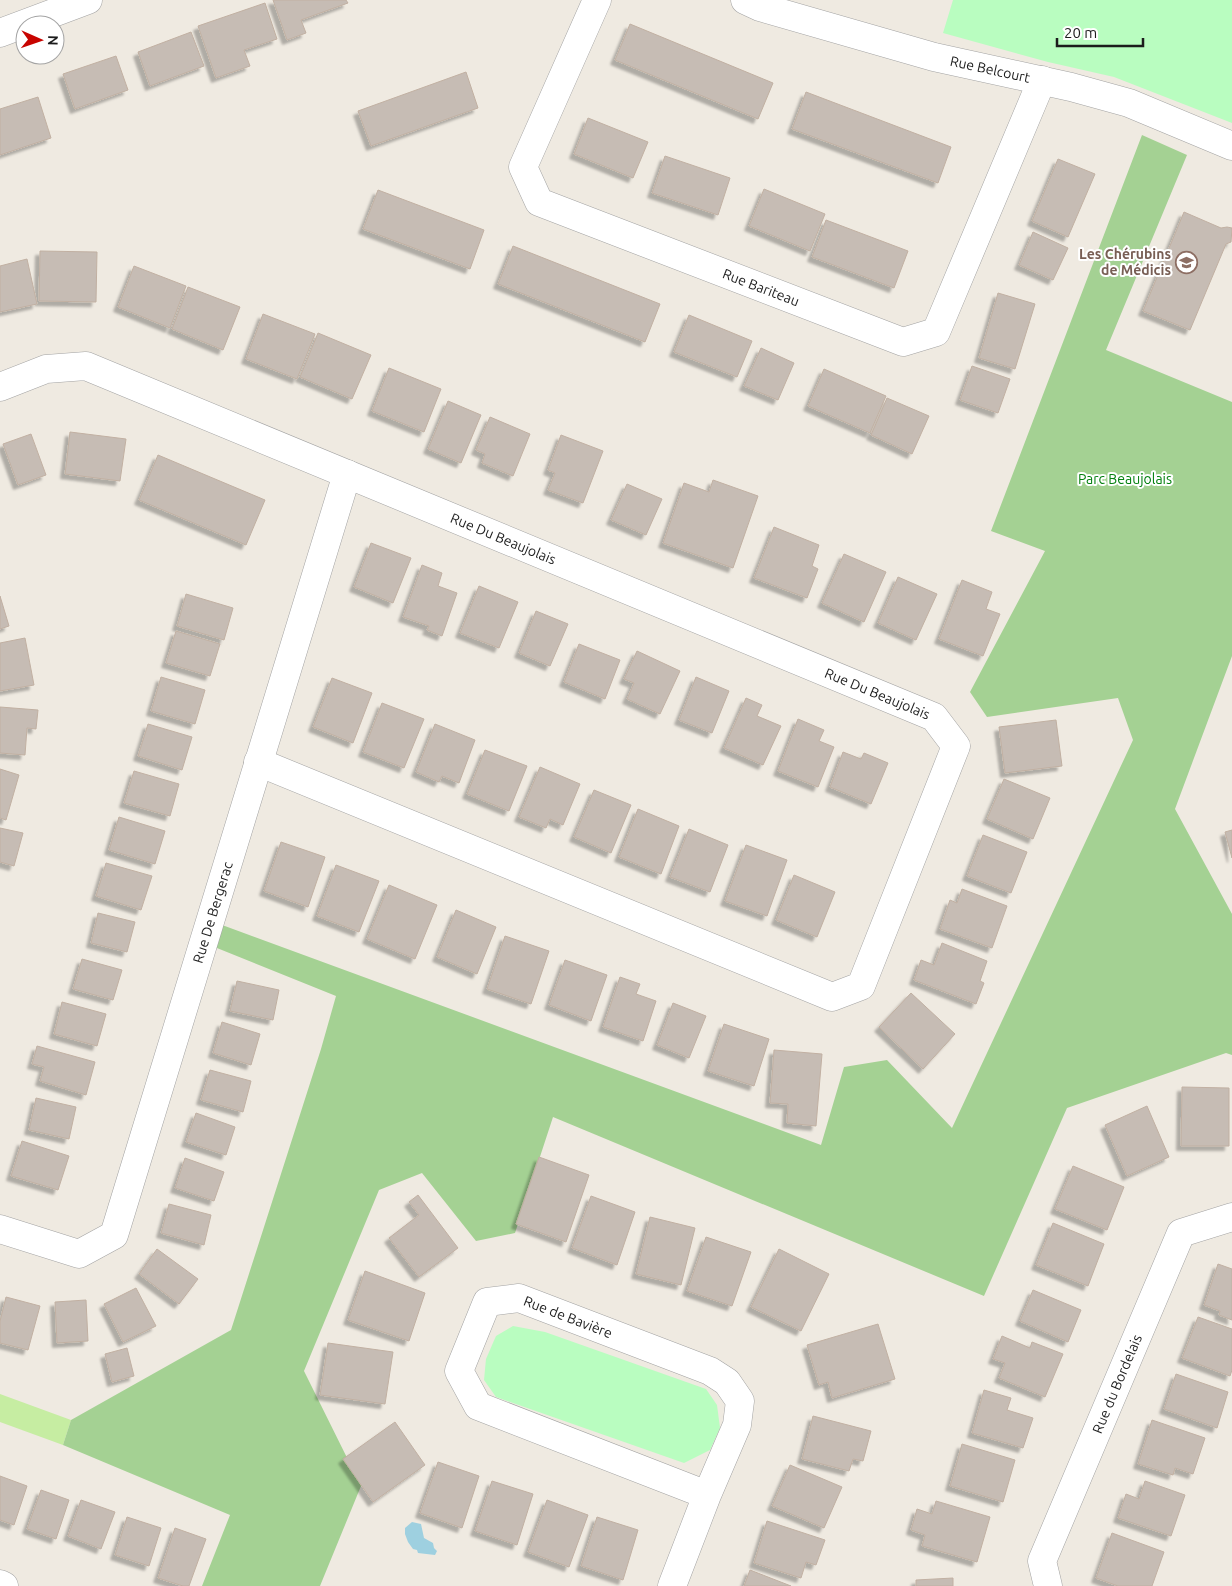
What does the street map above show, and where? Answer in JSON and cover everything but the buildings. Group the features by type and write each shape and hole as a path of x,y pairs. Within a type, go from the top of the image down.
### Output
{"street":[{"path":"0,33 88,0"},
{"name":"Rue Bariteau","path":"597,0 523,167 539,202 903,342 936,332 1042,80"},
{"name":"Rue Belcourt","path":"745,0 760,7 934,57 1042,80 1129,103 1232,146"},
{"name":"Rue Du Beaujolais","path":"0,386 46,369 86,366 934,717 956,746 861,986 832,997 258,762"},
{"name":"Rue De Bergerac","path":"0,1229 78,1254 114,1235 346,474"},
{"name":"Rue du Bordelais","path":"1048,1586 1042,1561 1181,1233 1232,1217"},
{"name":"Rue de Bavière","path":"672,1586 707,1495 737,1425 740,1401 727,1382 710,1371 519,1298 487,1302 459,1371 478,1406 707,1495"},
{"path":"0,1584 4,1586"}],"green space":[{"path":"953,0 1232,0 1232,123 1114,77 1048,62 943,33"},
{"name":"Parc Beaujolais","path":"1142,135 1187,155 1106,350 1232,402 1232,656 1175,809 1232,914 1232,1055 1226,1053 1067,1108 984,1296 553,1117 515,1233 476,1241 422,1173 379,1190 304,1371 361,1486 320,1586 202,1586 230,1515 63,1445 71,1420 231,1330 321,1049 336,996 207,944 214,922 821,1145 844,1067 887,1060 952,1128 1133,740 1118,698 987,717 970,692 1045,551 991,531"},
{"path":"513,1326 545,1332 706,1389 717,1405 720,1428 710,1450 684,1463 496,1397 484,1380 486,1359 496,1336"},
{"path":"0,1394 71,1420 63,1445 0,1422"}],"water":[{"path":"412,1522 421,1524 424,1538 433,1543 437,1551 435,1555 418,1553 408,1542 405,1528"}],"place":[{"name":"Les Chérubins de Médicis","path":"1187,262"}]}
